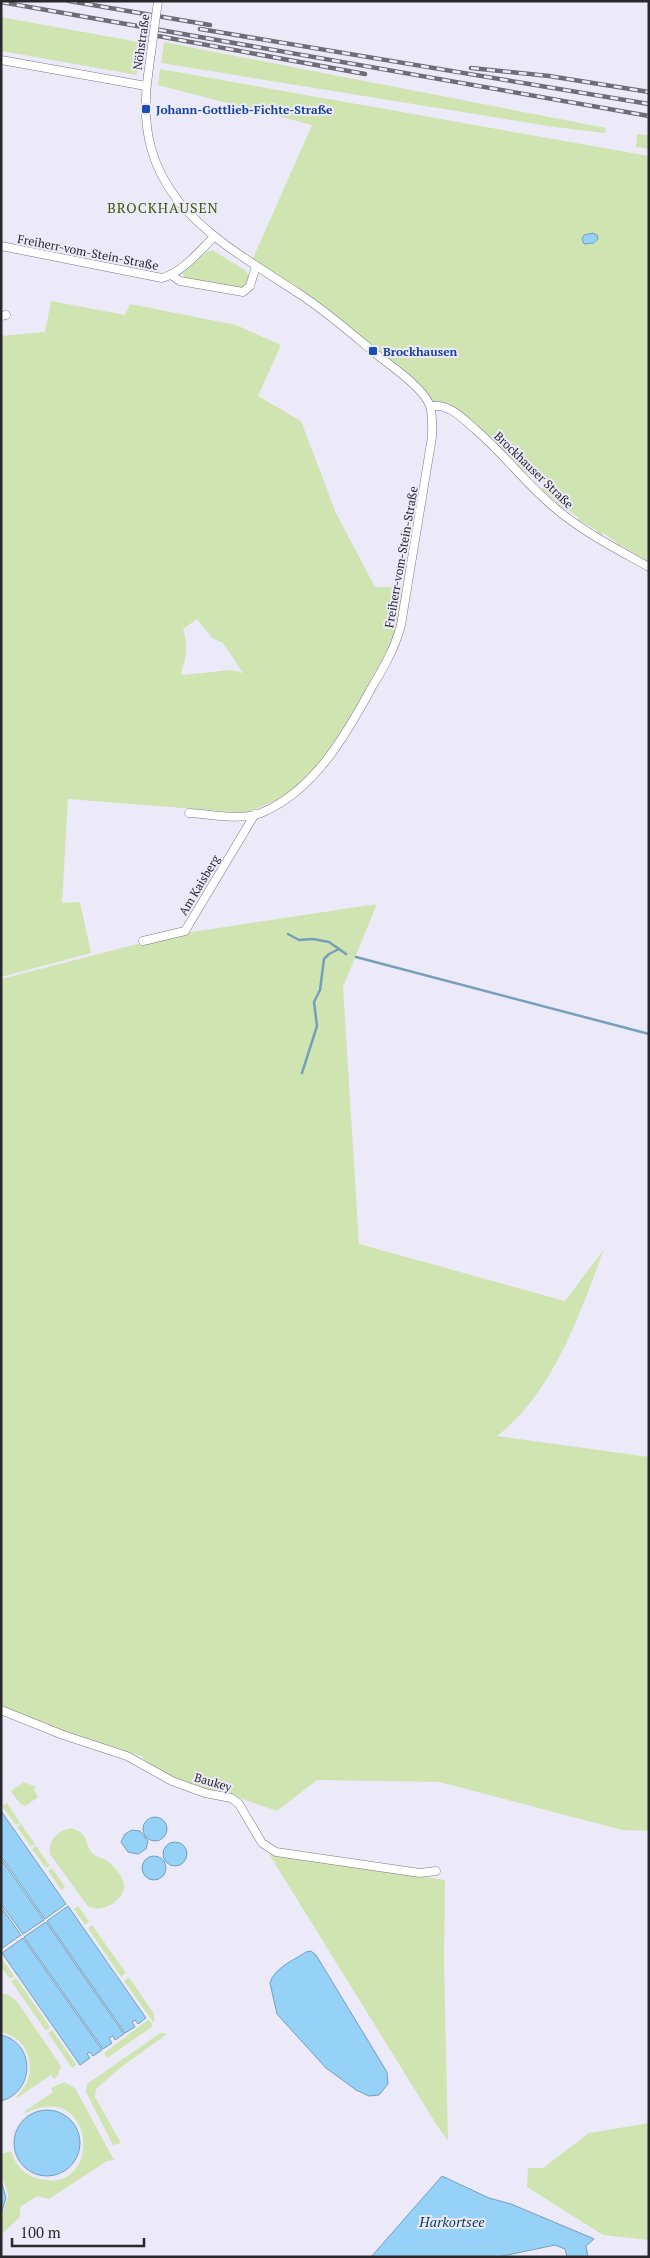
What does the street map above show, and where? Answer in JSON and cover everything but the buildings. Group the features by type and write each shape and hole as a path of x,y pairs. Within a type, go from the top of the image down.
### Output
{"street":[{"name":"Nöhstraße","path":"146,86 158,1"},
{"path":"1,60 146,86 146,109 152,151 163,178 179,202 214,237 322,310 366,345 406,378 422,394 430,406"},
{"name":"Freiherr-vom-Stein-Straße","path":"1,246 162,278 171,275 214,237"},
{"name":"Freiherr-vom-Stein-Straße","path":"171,275 180,281 243,292 250,286 256,266"},
{"name":"Freiherr-vom-Stein-Straße","path":"190,813 244,816 261,813 291,794 320,767 353,722 396,644 401,625 431,446 430,406"},
{"name":"Brockhauser Straße","path":"430,406 445,406 454,411 487,440 554,508 573,523 649,568"},
{"name":"Am Kaisberg","path":"143,941 185,931 255,814"},
{"name":"Baukey","path":"1,1710 63,1735 127,1756 172,1781 204,1793 232,1798 239,1804 262,1843 276,1852 420,1873 436,1872"}],"green space":[{"path":"1,17 139,42 137,75 1,51"},
{"path":"164,42 606,128 605,133 554,127 161,63"},
{"path":"160,69 649,156 649,562 640,556 639,558 633,555 634,553 621,545 619,547 615,544 616,542 603,533 601,536 596,533 597,530 578,520 579,518 567,509 566,511 541,489 546,485 544,483 513,465 454,411 430,406 422,394 358,339 251,263 312,125 158,85"},
{"path":"637,134 649,135 649,149 636,147"},
{"path":"212,250 245,270 249,277 248,283 242,289 184,278 183,273 207,252"},
{"path":"51,301 125,315 130,304 236,325 281,345 258,396 301,421 336,513 375,587 403,587 401,625 395,644 338,744 291,794 246,813 68,799 62,903 80,902 91,953 1,977 1,336 45,332","holes":["197,619 212,638 223,643 243,673 231,670 182,675 186,650 183,629"]},
{"path":"377,904 343,987 359,1244 565,1301 604,1249 575,1325 550,1374 517,1418 497,1436 649,1457 649,1831 622,1830 439,1782 317,1780 277,1811 228,1794 217,1794 157,1771 141,1756 63,1733 1,1708 1,979 161,938 176,937 185,933"},
{"path":"24,1782 36,1787 34,1790 38,1797 26,1806 20,1804 11,1791"},
{"path":"7,1803 20,1823 16,1825 2,1806"},
{"path":"21,1824 35,1844 31,1847 17,1827"},
{"path":"71,1828 84,1835 92,1853 106,1860 122,1878 124,1887 122,1894 106,1907 99,1909 87,1905 50,1854 52,1840 55,1836"},
{"path":"36,1846 50,1866 46,1868 32,1849"},
{"path":"269,1854 445,1880 444,1963 448,2141 436,2124"},
{"path":"52,1868 65,1887 61,1890 48,1871"},
{"path":"78,1906 89,1922 85,1925 74,1909"},
{"path":"92,1925 126,1973 121,1977 88,1928"},
{"path":"1,1957 14,1976 10,1979 1,1967"},
{"path":"129,1977 154,2014 154,2023 124,1981"},
{"path":"16,1978 50,2027 46,2031 11,1981"},
{"path":"1,1994 6,1994 16,2000 61,2066 58,2075 54,2079 51,2075 17,2098 28,2079 29,2060 26,2050 20,2042 12,2036 1,2032"},
{"path":"149,2019 153,2026 107,2058 104,2053"},
{"path":"52,2030 76,2064 72,2068 48,2033"},
{"path":"160,2033 167,2034 120,2068 96,2089 95,2097 121,2143 113,2145 86,2092 87,2084"},
{"path":"64,2082 75,2088 114,2160 107,2161 49,2199 37,2196 20,2207 20,2217 1,2235 1,2216 8,2198 1,2176 1,2154 11,2151 14,2160 27,2174 36,2178 58,2180 73,2172 81,2157 83,2140 78,2124 67,2111 50,2107 26,2113 25,2111 53,2092 51,2088"},
{"path":"649,2123 649,2240 603,2235 527,2187 528,2168 543,2168 589,2133"}],"water":[{"path":"593,233 597,235 598,239 594,243 584,244 582,239 584,235"},
{"path":"1,1811 66,1904 45,1919 1,1856"},
{"path":"155,1817 160,1818 166,1824 166,1834 160,1840 155,1841 150,1840 144,1834 143,1829 144,1824 150,1818"},
{"path":"132,1830 140,1831 148,1841 146,1849 138,1854 128,1852 121,1842 125,1834"},
{"path":"175,1842 184,1845 187,1854 184,1863 175,1866 166,1863 163,1854 166,1845"},
{"path":"154,1856 159,1857 165,1863 165,1873 159,1879 154,1880 149,1879 143,1873 142,1868 143,1863 149,1857"},
{"path":"1,1859 44,1920 23,1934 1,1904"},
{"path":"68,1906 146,2018 138,2024 135,2020 132,2022 135,2027 125,2033 47,1921"},
{"path":"1,1907 21,1935 1,1949"},
{"path":"46,1922 124,2034 115,2040 113,2036 109,2038 112,2043 103,2049 24,1937"},
{"path":"23,1938 102,2050 93,2056 90,2052 87,2054 90,2058 80,2065 2,1953"},
{"path":"311,1951 316,1955 387,2072 388,2084 379,2095 369,2096 356,2090 326,2068 277,2014 270,1983 272,1978 285,1965"},
{"path":"1,2035 21,2047 27,2068 20,2088 12,2096 1,2101"},
{"path":"53,2110 71,2119 78,2130 80,2143 78,2156 71,2167 60,2174 41,2176 23,2167 16,2156 14,2137 23,2119 34,2112"},
{"name":"Harkortsee","path":"442,2176 489,2198 511,2204 594,2239 586,2246 588,2257 567,2257 565,2249 555,2245 498,2257 371,2257"},
{"path":"1,2180 6,2198 1,2214"}],"waterway":[{"path":"288,934 299,940 313,939 329,942 339,949"},
{"path":"302,1073 317,1026 314,1002 320,990 324,959 339,949 346,954"},
{"path":"356,957 649,1034"}],"railway":[{"path":"69,1 210,25"},
{"path":"1,2 649,116"},
{"path":"200,29 649,104"},
{"path":"147,34 365,74"},
{"path":"471,68 549,76 649,92"}],"place":[{"name":"Johann-Gottlieb-Fichte-Straße","path":"146,109"},
{"name":"Brockhausen","path":"373,351"}],"district":[{"name":"BROCKHAUSEN","path":"163,207"}]}
